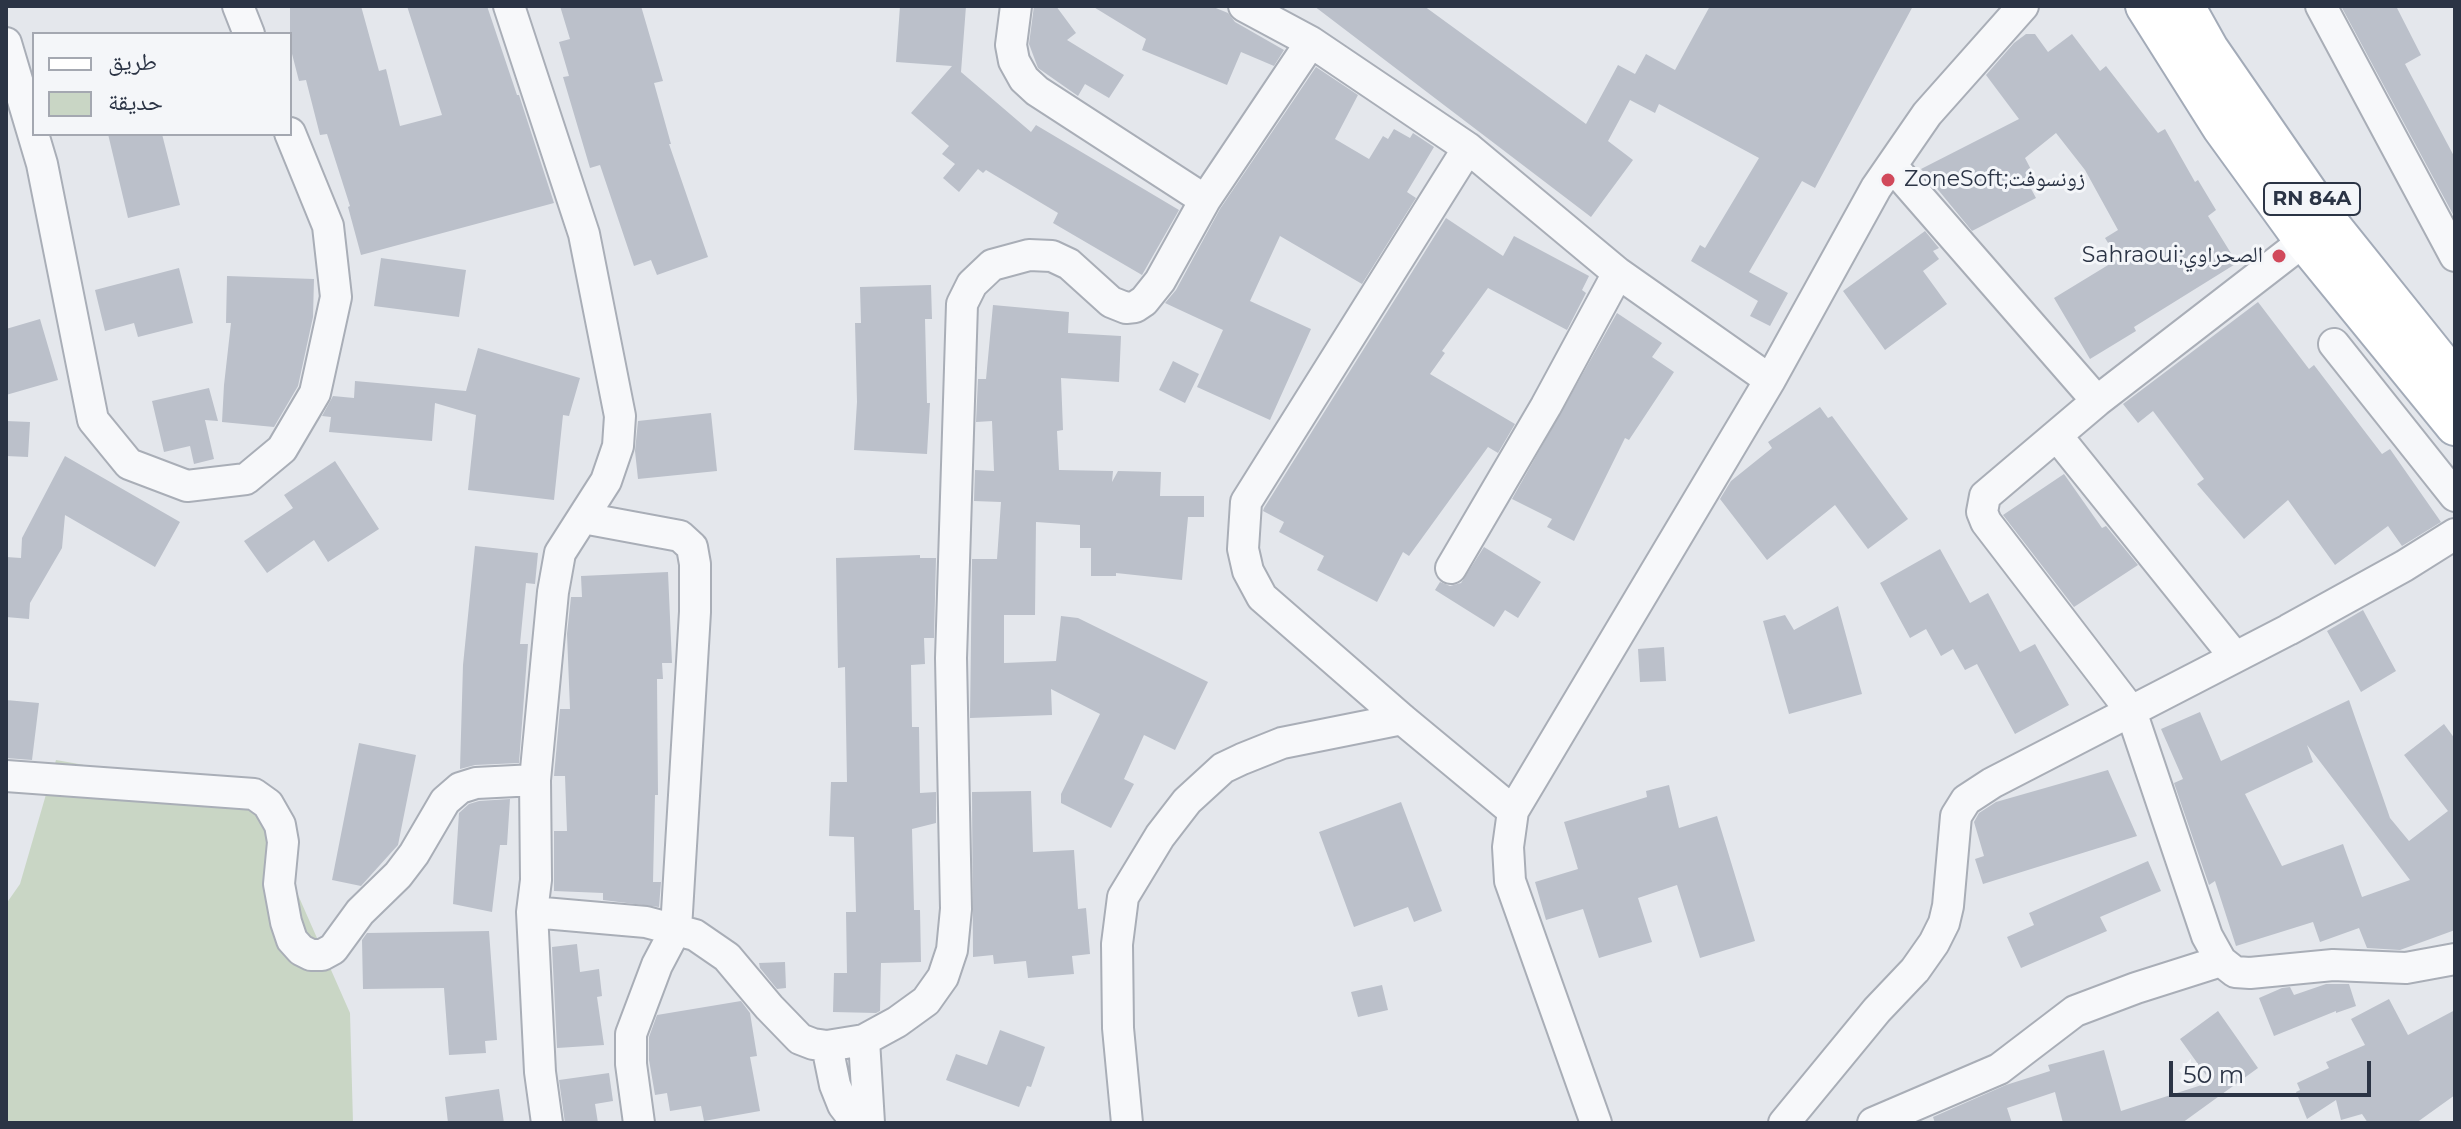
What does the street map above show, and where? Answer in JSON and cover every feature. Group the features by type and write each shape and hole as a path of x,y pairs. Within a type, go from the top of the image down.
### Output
{"main road":[{"name":"RN 84A","path":"2145,6 2222,128 2304,241 2455,426"},
{"name":"RN 84A","path":"2185,6 2209,49 2321,211 2451,369"}],"street":[{"path":"238,6 248,32"},
{"path":"509,6 584,234 620,416 618,446 606,481 560,553 553,592 535,780 536,880 532,912 540,1072 547,1123"},
{"path":"1016,6 1011,45 1014,61 1024,79 1037,91 1205,200"},
{"path":"1244,6 1311,42 1468,148 1618,273 1770,380"},
{"path":"1596,1123 1510,881 1508,847 1513,811 1770,380 1876,188 1927,114 2023,6"},
{"path":"2321,6 2455,256"},
{"path":"532,912 646,922 695,935 727,957 800,1039 827,1046 864,1040 926,1001 943,977 952,950 956,909 951,658 962,304 972,284 992,265 1029,255 1052,256 1069,264 1111,302 1126,308 1144,301 1160,281 1205,200 1311,42"},
{"path":"6,43 32,130"},
{"path":"34,136 42,164 93,420 129,464 187,486 246,479 282,449 315,393 336,297 328,226 291,136"},
{"path":"1468,148 1246,502 1243,549 1248,571 1262,597 1513,811"},
{"path":"1892,166 2097,401"},
{"path":"2304,241 2097,401 1985,496 1982,512 1994,533 2131,711 2207,936 2221,961 2235,972 2250,973 2333,965 2406,968 2455,959"},
{"path":"1451,568 1546,406 1618,273"},
{"path":"2334,344 2455,496"},
{"path":"2057,436 2235,657"},
{"path":"583,518 680,536 692,547 694,556 695,612 676,929 657,965 631,1034 631,1064 639,1123"},
{"path":"1784,1123 1877,1010 1915,970 1934,943 1948,906 1956,816 1961,805 1992,783 2235,657 2404,566 2455,534"},
{"path":"1127,1123 1118,1028 1117,944 1123,897 1154,845 1187,801 1223,768 1282,743 1402,719"},
{"path":"6,776 254,794 268,804 280,825 283,842 279,884 286,922 292,940 311,955 322,955 333,949 360,912 398,875 445,801 460,788 476,783 535,780"},
{"path":"1873,1123 1999,1069 2075,1011 2221,961"},
{"path":"864,1040 869,1123"},
{"path":"827,1046 835,1085 843,1105 853,1118 862,1123"}],"green space":[{"path":"56,760 254,795 350,1013 353,1123 6,1123 6,904 20,884"}],"building":[{"path":"290,6 361,6 379,71 386,69 400,126 442,115 407,6 487,6 554,203 361,255 350,206 327,134 320,135 306,80 299,81 290,32"},
{"path":"560,6 641,6 663,81 654,83 669,144 708,257 657,275 651,260 634,266 600,165 590,168 563,77 569,76 559,42 570,39"},
{"path":"900,6 966,6 961,72 1031,132 1036,125 1179,210 1142,275 1053,223 1058,213 986,170 983,173 978,169 959,192 943,178 955,164 942,154 949,146 911,113 952,66 896,62"},
{"path":"1034,6 1056,6 1076,33 1067,40 1124,75 1109,98 1085,84 1078,96 1038,68 1029,44"},
{"path":"1092,6 1211,6 1228,13 1235,22 1284,50 1274,66 1241,52 1227,85 1142,50 1146,39"},
{"path":"1314,6 1424,6 1586,124 1618,65 1635,74 1646,54 1675,70 1710,6 1913,6 1815,188 1802,181 1749,272 1788,293 1770,326 1750,316 1758,301 1691,261 1700,245 1705,248 1759,158 1659,104 1655,113 1630,100 1608,141 1633,160 1591,217"},
{"path":"2341,6 2396,6 2421,55 2405,64 2455,158 2455,218"},
{"path":"2026,34 2035,34 2048,52 2072,34 2100,71 2106,66 2158,133 2165,129 2195,182 2198,180 2216,210 2208,216 2237,263 2134,327 2136,331 2090,359 2054,298 2118,259 2105,238 2118,230 2085,170 2056,133 2025,158 2036,179 2028,183 2036,198 1972,231 1921,169 2019,119 1986,75"},
{"path":"1316,67 1358,95 1335,139 1369,159 1383,136 1388,139 1394,129 1410,138 1413,133 1434,147 1407,192 1416,198 1362,284 1280,236 1250,301 1311,329 1270,420 1197,387 1223,330 1165,303 1176,290 1220,209"},
{"path":"108,136 163,136 180,205 128,218"},
{"path":"1446,218 1503,256 1514,236 1589,276 1582,290 1586,293 1567,330 1488,288 1442,351 1445,353 1430,374 1515,424 1498,453 1488,447 1409,556 1403,552 1377,602 1317,570 1324,556 1279,532 1284,522 1263,511"},
{"path":"1925,231 1939,248 1933,251 1939,259 1923,271 1947,304 1885,350 1843,291"},
{"path":"381,258 466,270 459,317 374,306"},
{"path":"179,268 193,323 138,337 134,323 105,331 95,290"},
{"path":"227,276 314,279 313,317 298,386 274,427 222,422 231,323 226,323"},
{"path":"931,285 932,319 925,319 927,403 930,403 927,454 854,450 857,402 855,323 861,323 860,287"},
{"path":"2258,302 2309,369 2314,365 2382,454 2390,449 2441,522 2402,546 2388,526 2335,565 2288,500 2244,539 2197,484 2204,479 2153,411 2138,423 2123,404"},
{"path":"993,305 1069,312 1068,333 1121,336 1119,382 1061,378 1063,430 1057,431 1059,470 1113,471 1112,482 1118,471 1161,472 1160,496 1204,496 1204,517 1188,517 1182,580 1116,573 1116,576 1091,576 1091,548 1080,548 1080,525 1036,522 1035,615 1004,615 1004,663 1056,661 1061,616 1078,618 1208,682 1175,750 1144,735 1124,779 1134,784 1111,828 1061,803 1061,794 1100,714 1051,689 1052,715 970,718 972,559 997,559 1001,502 974,501 975,470 994,471 992,421 976,422 978,379 986,379"},
{"path":"1617,313 1662,343 1652,357 1674,372 1629,440 1625,438 1574,541 1547,527 1552,519 1512,499"},
{"path":"40,319 58,380 6,395 6,329"},
{"path":"478,348 580,378 569,416 563,415 554,500 468,490 476,415 435,403 432,441 329,432 331,417 322,416 333,396 354,398 355,381 466,391"},
{"path":"1173,361 1199,374 1185,403 1159,390"},
{"path":"209,388 218,421 205,420 214,459 194,464 190,446 164,452 152,401"},
{"path":"1820,407 1828,418 1832,416 1908,519 1868,549 1835,505 1767,560 1720,499 1731,481 1772,448 1768,442"},
{"path":"711,413 717,471 638,479 635,451 638,421"},
{"path":"6,421 30,422 28,457 6,456"},
{"path":"65,456 180,522 155,567 65,515 62,548 30,603 29,619 6,617 6,557 21,558 22,538"},
{"path":"335,461 379,529 328,562 314,540 267,573 244,541 293,508 284,495"},
{"path":"2064,474 2102,528 2106,526 2138,565 2074,607 2003,515"},
{"path":"475,546 538,553 535,584 526,583 520,644 528,644 519,763 475,765 460,769 463,665"},
{"path":"1484,547 1541,582 1518,618 1505,610 1494,627 1435,590 1440,582 1450,586 1461,583"},
{"path":"1940,549 1970,603 1988,593 2020,652 2035,644 2069,705 2015,734 1977,664 1965,670 1953,649 1941,656 1926,629 1910,638 1880,583"},
{"path":"920,555 920,558 936,558 934,638 924,638 925,664 911,665 912,727 919,727 920,793 936,792 936,823 912,829 914,910 920,910 921,962 881,963 880,1011 833,1012 834,973 847,973 846,912 856,912 854,837 829,836 831,782 847,782 845,667 838,668 836,558"},
{"path":"668,572 672,663 662,663 663,679 657,679 658,795 655,795 653,882 661,882 659,907 603,900 603,893 554,891 554,831 567,831 565,776 554,776 560,709 570,709 567,634 571,597 582,597 581,576"},
{"path":"1838,606 1862,694 1789,714 1763,621 1785,615 1794,630"},
{"path":"2363,610 2396,671 2361,692 2327,631"},
{"path":"1664,647 1666,681 1640,682 1638,649"},
{"path":"6,700 39,703 32,760 6,758"},
{"path":"2349,700 2390,818 2409,841 2448,811 2404,755 2444,724 2455,739 2455,930 2400,950 2367,948 2359,928 2320,942 2313,922 2236,946 2215,881 2209,885 2174,783 2183,779 2161,729 2200,712 2221,761","holes":["2307,745 2410,880 2362,897 2343,844 2282,866 2245,794 2313,762"]},
{"path":"359,743 416,755 398,845 361,886 332,880"},
{"path":"2108,770 2137,836 1983,884 1975,859 1984,856 1974,822 1979,813 1996,802"},
{"path":"1669,785 1679,828 1717,816 1755,941 1700,958 1677,885 1638,898 1652,942 1599,958 1583,909 1546,920 1535,882 1578,869 1564,822 1647,797 1646,791"},
{"path":"1031,791 1033,852 1074,850 1078,909 1086,908 1090,954 1072,956 1074,974 1028,978 1026,961 994,964 993,955 973,957 972,792"},
{"path":"510,799 507,845 500,845 492,912 453,904 459,813 469,804 479,801"},
{"path":"1401,802 1442,911 1414,922 1408,907 1354,927 1319,832"},
{"path":"2148,861 2161,891 2100,917 2107,931 2021,968 2007,937 2034,925 2029,913"},
{"path":"489,931 497,1040 485,1041 486,1053 449,1055 444,988 363,989 362,940 367,933"},
{"path":"577,944 580,972 599,969 602,996 597,997 604,1045 557,1048 552,947"},
{"path":"785,962 786,988 777,989 759,963"},
{"path":"2326,984 2349,984 2356,1006 2274,1036 2259,998 2282,988 2290,987 2294,995"},
{"path":"1382,985 1388,1010 1358,1017 1351,992"},
{"path":"2389,999 2408,1035 2455,1010 2455,1095 2416,1123 2368,1123 2362,1114 2341,1120 2336,1100 2307,1119 2296,1092 2300,1090 2297,1083 2329,1068 2326,1062 2365,1045 2351,1019"},
{"path":"741,1001 750,1013 757,1056 750,1057 760,1111 704,1121 701,1106 670,1111 667,1093 655,1095 649,1060 649,1037 657,1015"},
{"path":"2218,1011 2258,1068 2182,1123 2063,1123 2055,1092 2007,1108 2012,1123 1935,1123 1933,1117 2006,1085 2050,1071 2048,1065 2104,1050 2121,1111 2211,1082 2180,1039"},
{"path":"1000,1030 1045,1047 1031,1087 1027,1086 1019,1107 946,1080 956,1054 987,1065"},
{"path":"609,1073 613,1101 595,1104 598,1123 565,1123 559,1080"},
{"path":"499,1089 504,1123 448,1123 445,1097"}],"place":[{"name":"ZoneSoft;زونسوفت","path":"1888,180"},
{"name":"Sahraoui;الصحراوي","path":"2279,256"}]}
